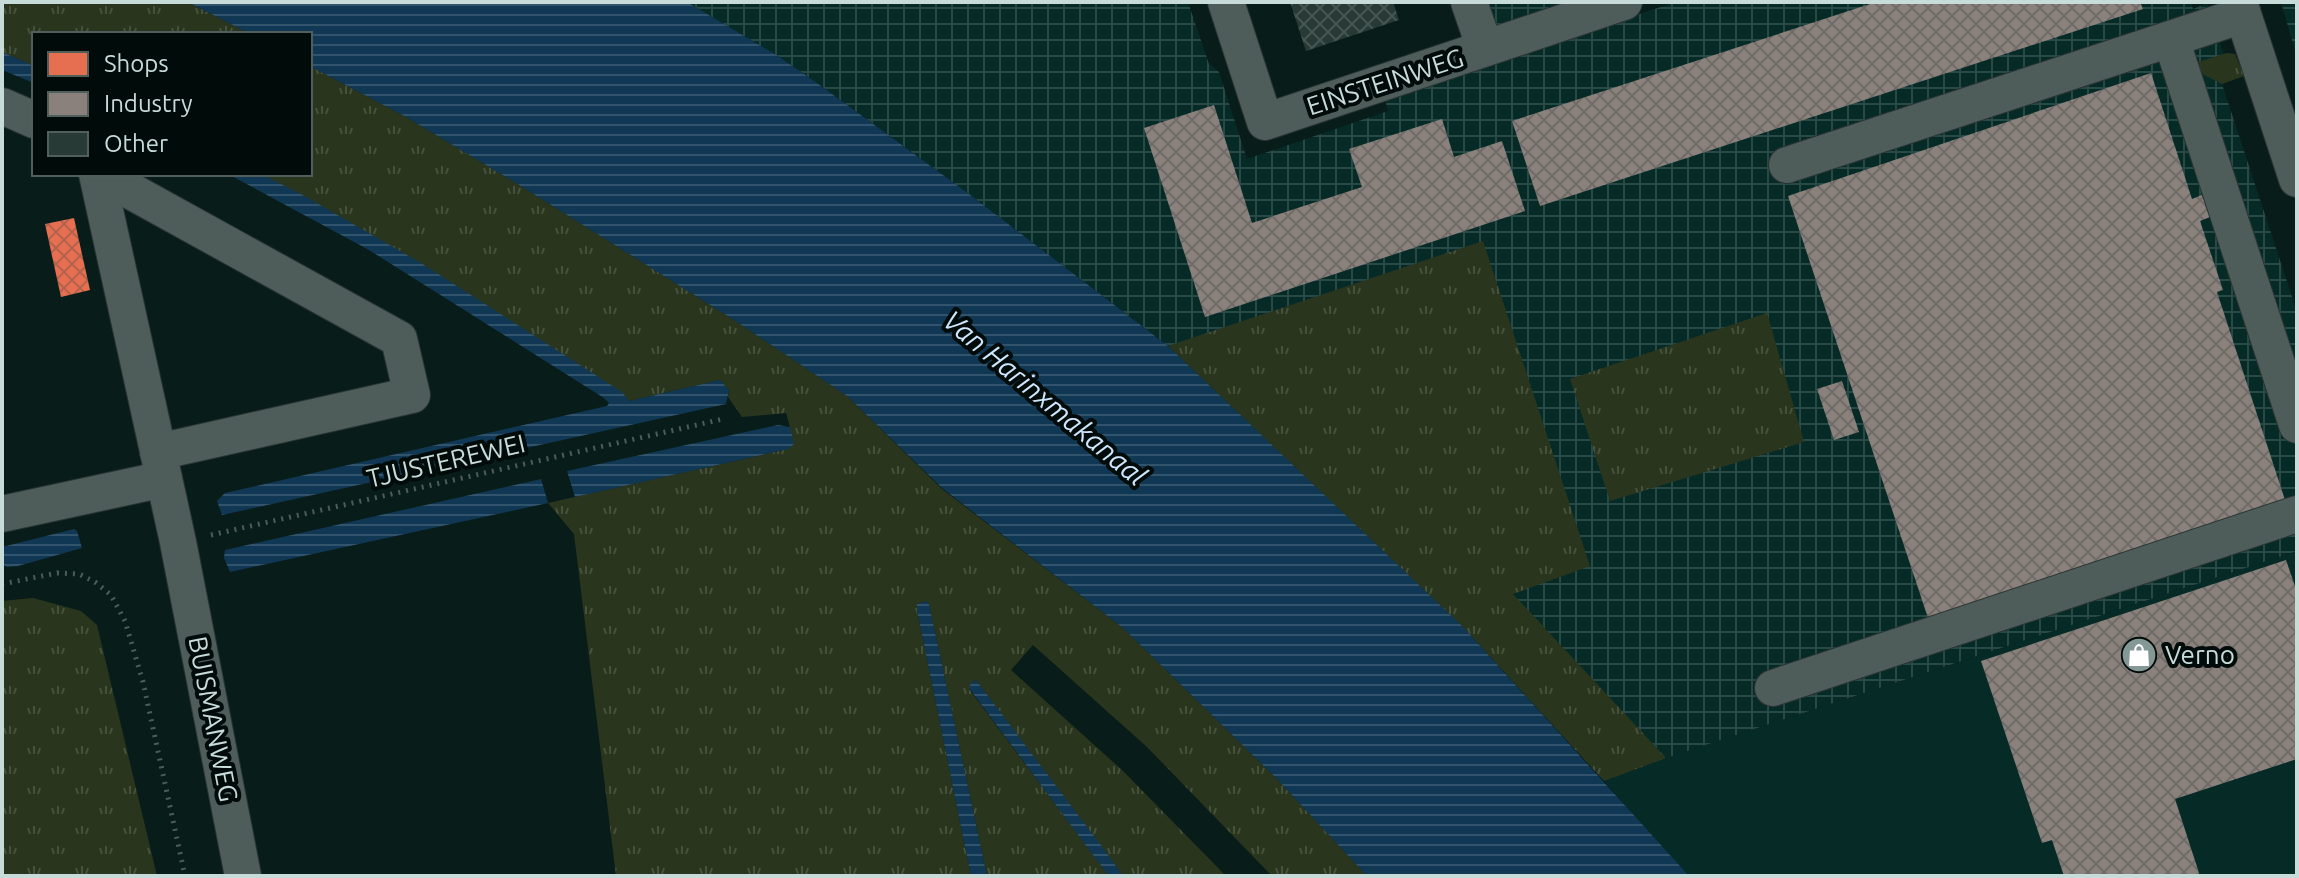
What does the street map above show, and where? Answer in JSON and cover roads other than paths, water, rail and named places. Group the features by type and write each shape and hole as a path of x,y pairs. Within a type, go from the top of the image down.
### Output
{"street":[{"name":"EINSTEINWEG","path":"1226,2 1265,122 1624,2"},
{"path":"1469,2 1485,48"},
{"path":"1787,165 2171,39 2241,9 2297,179"},
{"path":"2171,39 2297,425"},
{"path":"2,106 32,119"},
{"name":"BUISMANWEG","path":"98,176 180,552 243,876"},
{"path":"2,514 161,465 412,395 399,339 102,176"},
{"path":"1773,688 2297,514"}],"water":[{"name":"Van Harinxmakanaal","path":"188,2 687,2 817,83 1168,346 1462,626 1689,876 1367,876 1276,778 1123,628 942,488 847,396 734,320 516,183 406,117 312,67 312,32 246,32"},
{"path":"2,52 32,65 32,82 2,70"},
{"path":"232,176 265,176 301,194 421,263 622,392 629,401 720,380 729,390 726,404 222,515 217,501 225,493 607,406 609,403 369,250"},
{"path":"778,425 790,427 794,444 788,449 575,497 567,471"},
{"path":"541,479 548,503 230,572 224,558 225,550"},
{"path":"74,529 82,548 18,566 2,564 2,547"},
{"path":"927,601 987,876 971,876 917,610 917,604"},
{"path":"976,680 1123,876 1109,876 1090,851 969,688"}],"place":[{"name":"Verno","path":"2139,655"}]}
